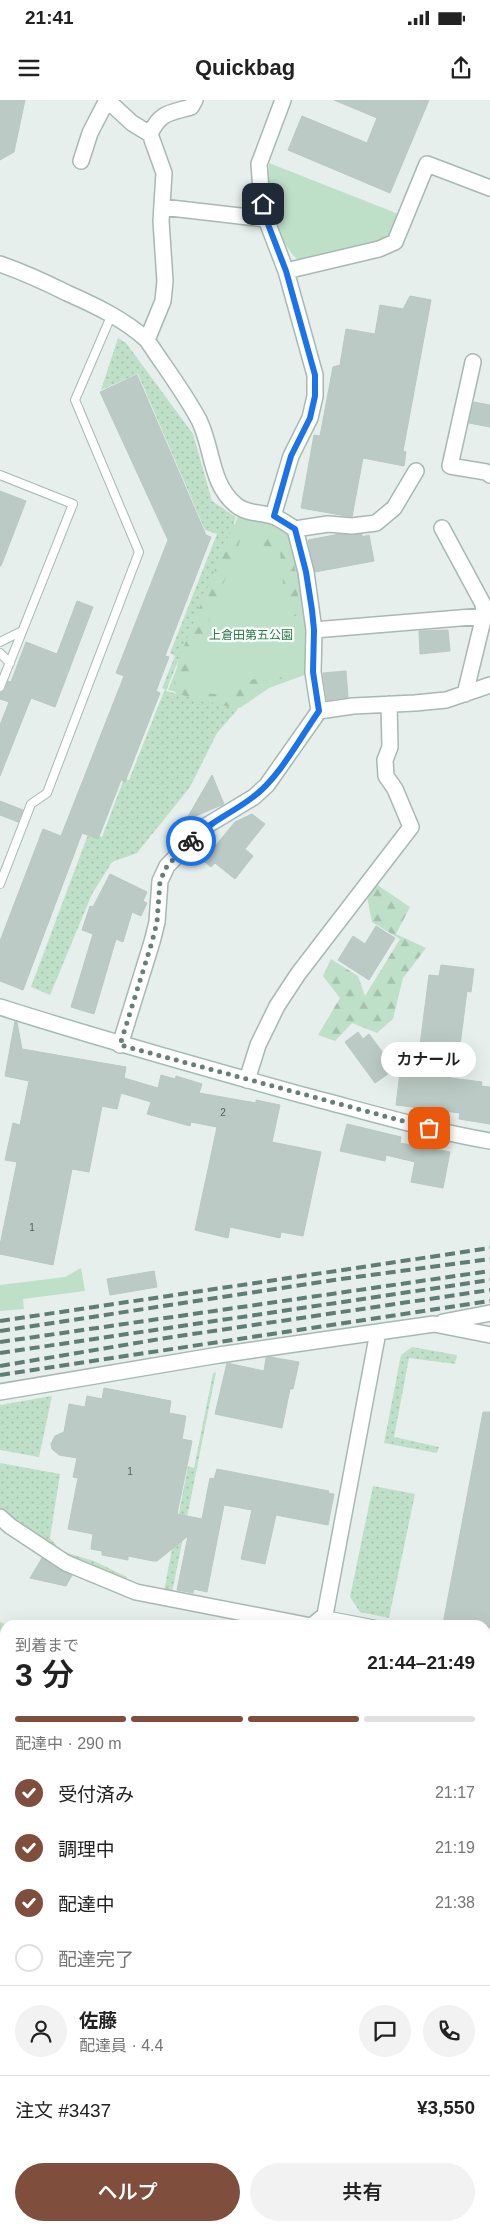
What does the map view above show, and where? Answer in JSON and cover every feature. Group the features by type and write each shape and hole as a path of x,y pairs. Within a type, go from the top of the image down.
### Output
{"street":[{"path":"82,161 90,133 107,100 132,122 150,134 164,173 161,221 164,282 163,301 147,340"},
{"path":"150,134 156,121 164,114 191,107 195,100"},
{"path":"274,516 291,456 310,418 315,396 315,375 286,271 266,219 261,190 259,164 283,100"},
{"path":"286,271 379,249 395,242 427,164 490,188"},
{"path":"162,206 266,219"},
{"path":"0,264 21,271 112,314 147,340 198,419 208,439 214,470 225,495 238,507 249,512 274,516 295,529 328,524 352,526 376,523 394,508 416,471"},
{"path":"473,362 450,466 486,472 490,475"},
{"path":"442,528 483,604 484,616 464,694"},
{"path":"120,1045 152,942 157,922 160,881 167,866 206,826 254,797 267,785 319,711 313,672 314,630 306,572 295,529"},
{"path":"314,630 484,616"},
{"path":"319,711 353,706 446,700 490,686"},
{"path":"247,1080 258,1045 277,1006 298,974 411,827 395,789 386,776 385,760 390,747 389,704"},
{"path":"0,1008 120,1045 247,1080 410,1123 490,1141"},
{"path":"0,1392 219,1355 434,1324 490,1314"},
{"path":"434,1324 490,1335"},
{"path":"319,1620 325,1615 378,1332"},
{"path":"0,1517 10,1526 66,1563 136,1592 280,1620"}],"lane":[{"path":"0,884 31,804 47,793 140,552 75,400 112,314"},
{"path":"0,475 73,504 10,663 2,673 0,687"},
{"path":"0,642 22,631"},
{"path":"0,653 10,663"},
{"path":"325,1615 351,1620"}],"green space":[{"path":"269,163 401,215 392,236 374,245 300,261 285,243 279,230 272,202"},
{"path":"118,338 126,343 193,434 212,501 236,517 166,691 238,709 217,733 190,787 137,853 112,862 92,894 50,995 31,987 89,832 102,837 124,779 129,780 165,689 162,688 175,656 170,653 217,534 205,530 138,374 101,390"},
{"path":"127,348 210,504 233,520 240,541 188,674 197,692 230,696 251,680 288,669 293,674 270,683 250,696 216,730 112,859 182,701 173,689 181,645 221,534"},
{"name":"上倉田第五公園","path":"238,516 272,524 289,534 301,573 307,630 307,674 269,688 240,708 168,690"},
{"path":"265,529 280,536 286,542 294,561 299,616 289,616 285,606 280,551 264,546 257,539 260,531"},
{"path":"373,882 410,907 396,934 426,948 403,978 393,1019 377,1033 352,1023 335,1041 318,1035 340,998 323,976 331,959 358,976 365,996 400,939 372,922 366,892"},
{"path":"81,1268 85,1291 23,1299 24,1309 0,1311 0,1285 65,1277"},
{"path":"412,1347 457,1355 455,1364 409,1358 394,1437 439,1447 437,1453 384,1443 401,1355"},
{"path":"216,1372 172,1593 164,1591 188,1466 194,1468 213,1373"},
{"path":"52,1396 39,1457 0,1450 0,1405"},
{"path":"0,1463 60,1474 50,1538 61,1551 94,1561 127,1577 126,1582 68,1559 24,1530 0,1509"},
{"path":"373,1486 415,1494 389,1618 360,1612 350,1597"}],"building":[{"path":"0,100 25,100 14,152 0,160"},
{"path":"334,100 429,100 390,193 288,150 302,116 367,143 377,118"},
{"path":"410,296 431,300 403,451 406,452 404,466 363,458 352,517 301,508 314,435 320,436 333,367 340,365 346,329 375,334 380,305 403,309"},
{"path":"137,375 206,535 211,537 165,656 169,657 156,691 160,693 125,782 121,780 98,839 82,833 23,990 0,981 0,941 43,829 61,836 124,676 116,673 168,540 100,392"},
{"path":"474,402 490,405 490,427 469,423"},
{"path":"0,491 26,501 1,566 0,566"},
{"path":"340,534 362,534 362,537 369,535 374,561 315,572 308,540"},
{"path":"77,601 93,607 55,707 31,698 0,776 0,725 9,702 0,699 0,693 5,690 8,681 11,682 26,642 57,654"},
{"path":"448,630 450,651 420,654 419,631"},
{"path":"346,671 348,697 327,700 323,673"},
{"path":"212,775 224,804 186,820"},
{"path":"0,801 23,810 18,822 0,815"},
{"path":"252,814 265,824 245,849 253,856 235,879 215,863 211,867 199,857 212,841 216,845 235,822"},
{"path":"110,874 147,892 143,901 147,903 141,916 132,912 123,942 116,939 94,1014 71,1007 93,934 82,930 90,906 93,907"},
{"path":"376,926 395,938 369,980 338,960 353,936 365,944"},
{"path":"441,965 474,969 471,992 467,991 459,1053 454,1052 451,1078 482,1082 481,1086 490,1087 490,1124 459,1119 460,1113 396,1105 401,1065 409,1066 412,1044 420,1045 429,975 439,976"},
{"path":"15,1021 17,1022 22,1049 126,1067 124,1078 158,1088 161,1075 175,1079 176,1076 202,1084 199,1093 256,1103 256,1100 280,1105 272,1142 321,1152 303,1236 281,1232 280,1238 230,1227 228,1238 195,1230 217,1127 191,1122 190,1126 147,1114 151,1102 121,1093 117,1109 102,1106 89,1172 72,1169 53,1265 0,1254 0,1245 17,1162 5,1160 13,1123 20,1125 29,1081 5,1076"},
{"path":"358,1032 363,1039 369,1034 395,1069 375,1083 345,1042"},
{"path":"347,1124 401,1137 400,1143 450,1152 443,1188 411,1182 415,1162 386,1155 385,1161 340,1151"},
{"path":"154,1271 157,1287 110,1295 107,1279"},
{"path":"266,1358 299,1362 293,1389 290,1389 282,1428 215,1414 227,1363 264,1371"},
{"path":"104,1388 171,1401 169,1413 186,1416 182,1439 192,1441 177,1514 202,1519 210,1478 214,1479 217,1469 329,1491 328,1493 334,1494 328,1525 276,1515 265,1564 241,1559 252,1510 224,1505 207,1592 194,1589 193,1593 177,1590 188,1536 157,1561 128,1556 128,1560 102,1555 102,1551 91,1549 93,1534 68,1529 78,1478 73,1477 77,1458 59,1455 52,1449 51,1444 55,1436 64,1432 69,1404 85,1407 87,1396 102,1399"},
{"path":"483,1412 490,1412 490,1620 444,1620"},
{"path":"42,1558 72,1575 66,1586 30,1578"}],"railway":[{"path":"0,1321 490,1248"},
{"path":"0,1331 334,1280 490,1259"},
{"path":"0,1342 490,1271"},
{"path":"0,1353 490,1280"},
{"path":"0,1366 166,1338 490,1290"},
{"path":"0,1375 490,1301"}],"way so far":[{"path":"191,841 167,866 160,881 157,922 120,1045 429,1128"}],"place":[{"name":"カナール","path":"429,1128"}],"route":[{"path":"191,841 206,826 254,797 267,785 319,711 313,672 314,630 306,572 295,529 274,516 291,456 310,418 315,396 315,375 286,271 266,219 263,204"}]}
